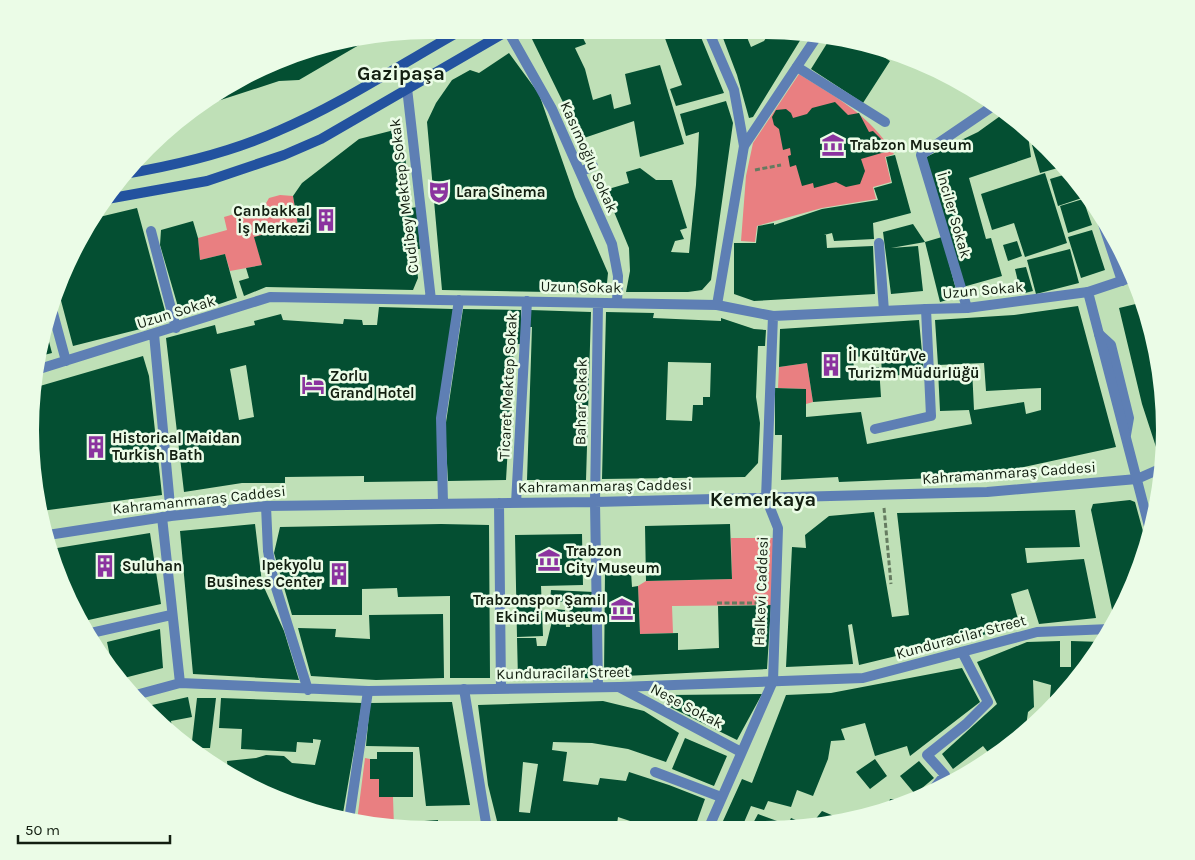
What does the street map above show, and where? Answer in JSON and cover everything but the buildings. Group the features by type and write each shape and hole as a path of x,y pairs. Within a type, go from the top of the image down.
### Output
{"main road":[{"path":"137,171 200,160 278,132 314,115 446,39"},
{"path":"116,197 207,182 284,155 321,139 492,39"}],"street":[{"name":"Kasımoğlu Sokak","path":"513,39 552,109 612,244 618,276 617,303"},
{"path":"712,39 734,90 744,146 718,305"},
{"path":"744,146 814,42"},
{"path":"797,67 885,122"},
{"name":"Cudibey Mektep Sokak","path":"407,88 431,300"},
{"name":"İnciler Sokak","path":"967,308 958,285 921,155 988,109"},
{"path":"580,172 593,166"},
{"path":"151,231 176,328"},
{"path":"879,243 884,311"},
{"path":"1110,246 1122,282"},
{"name":"Uzun Sokak","path":"44,368 176,328 270,297 718,305 773,316 967,308 1088,292 1126,280"},
{"path":"1088,292 1147,516"},
{"path":"443,504 442,418 459,300"},
{"name":"Ticaret Mektep Sokak","path":"516,503 527,301"},
{"name":"Bahar Sokak","path":"598,303 595,502 598,687"},
{"path":"875,429 931,416 926,309"},
{"name":"Halkevi Caddesi","path":"714,821 721,797 774,681 778,528 766,498 773,316"},
{"path":"55,320 66,361"},
{"path":"154,334 172,615 180,684"},
{"name":"Kahramanmaraş Caddesi","path":"53,534 166,516 266,506 595,502 987,492 1137,479 1154,472"},
{"path":"500,503 501,689"},
{"path":"266,506 270,560 308,690"},
{"path":"95,632 172,615"},
{"name":"Kunduracilar Street","path":"141,694 180,684 368,691 618,687 862,678 1037,632 1102,629"},
{"path":"942,779 945,775 927,755 966,724 988,702 962,652"},
{"name":"Neşe Sokak","path":"618,687 742,752"},
{"path":"464,689 486,821"},
{"path":"350,813 368,691"},
{"path":"655,772 721,797"}],"path":[{"path":"740,174 781,165"},
{"path":"882,495 892,584"},
{"path":"717,603 776,602"}],"shaded area":[{"path":"799,74 852,108 885,140 894,154 885,157 891,182 873,187 876,199 822,208 757,226 755,242 741,241 746,176 753,143"},
{"path":"280,195 293,196 298,225 255,237 262,265 230,271 225,254 200,260 198,238 227,230 224,217 265,205 269,198"},
{"path":"807,363 813,402 806,404 806,389 778,388 779,367"},
{"path":"731,538 775,538 771,605 672,606 673,633 640,634 638,586 646,581 732,579"},
{"path":"365,758 370,759 370,779 379,779 379,797 393,797 394,819 358,815"}],"place":[{"name":"Trabzon Museum","path":"833,145"},
{"name":"Lara Sinema","path":"439,192"},
{"name":"Canbakkal İş Merkezi","path":"326,220"},
{"name":"İl Kültür Ve Turizm Müdürlüğü","path":"831,365"},
{"name":"Zorlu Grand Hotel","path":"313,385"},
{"name":"Historical Maidan Turkish Bath","path":"96,447"},
{"name":"Trabzon City Museum","path":"549,560"},
{"name":"Suluhan","path":"105,566"},
{"name":"Ipekyolu Business Center","path":"339,574"},
{"name":"Trabzonspor Şamil Ekinci Museum","path":"622,609"}],"district":[{"name":"Gazipaşa","path":"401,73"},
{"name":"Kemerkaya","path":"763,499"}]}
